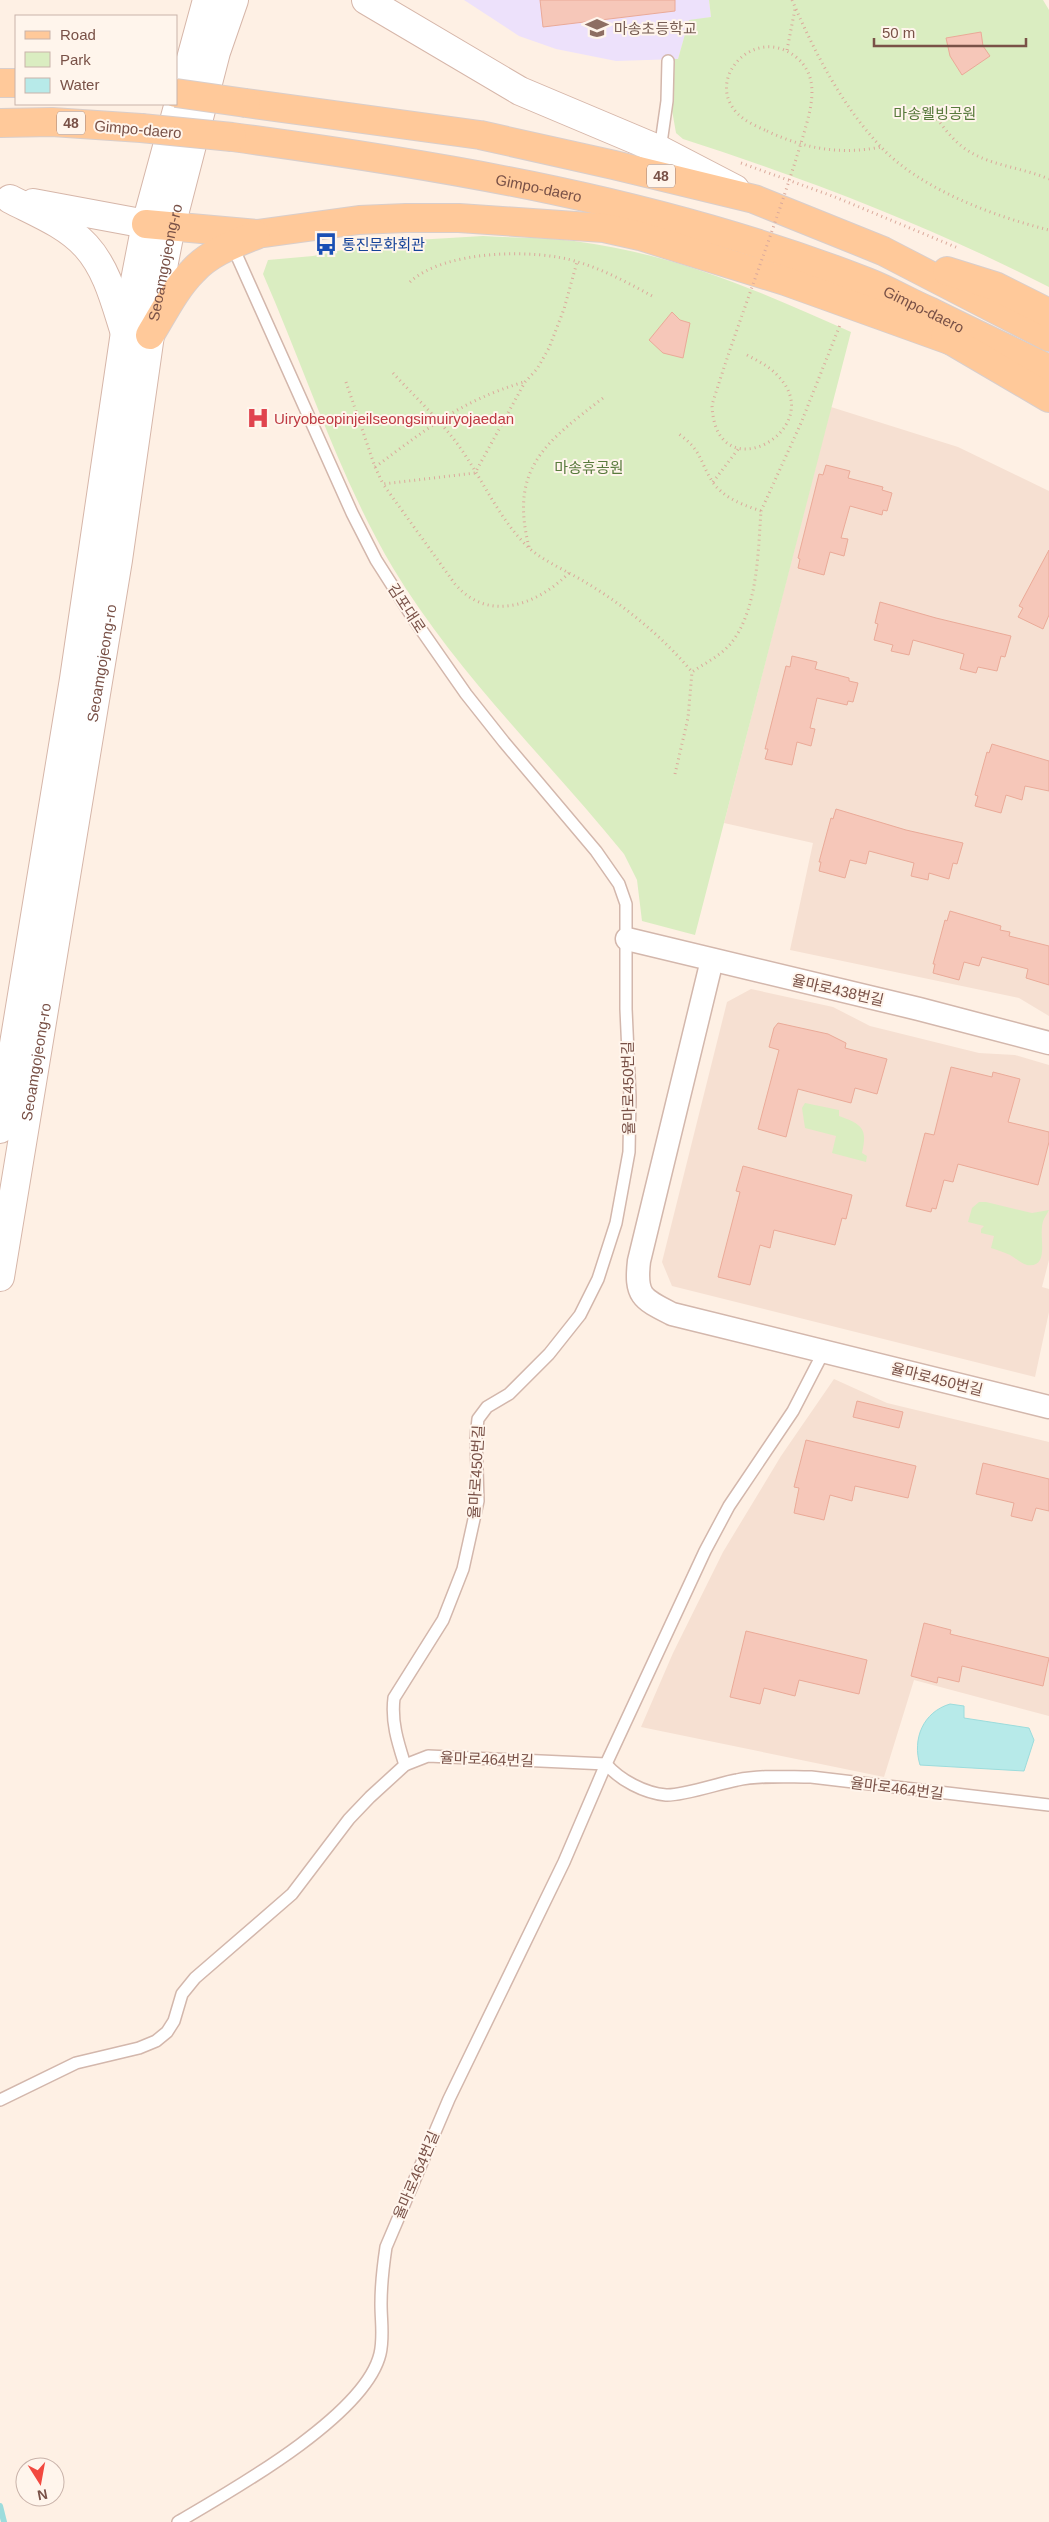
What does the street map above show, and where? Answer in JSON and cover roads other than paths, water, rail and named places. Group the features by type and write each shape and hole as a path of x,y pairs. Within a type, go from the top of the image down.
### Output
{"main road":[{"path":"205,48 207,0"},
{"path":"205,48 234,0"},
{"path":"366,0 520,91 660,150 754,199"},
{"name":"Seoamgojeong-ro","path":"0,1129 74,679 137,333 158,225 205,48"},
{"path":"0,83 15,83"},
{"name":"Gimpo-daero","path":"178,93 480,135 754,199 883,251 1049,337"},
{"name":"Gimpo-daero","path":"0,123 52,122 141,128 232,138 376,157 521,182 654,214 755,242 868,282 1049,369"},
{"path":"5,198 245,240"},
{"path":"5,198 53,221 86,246 137,333 193,270 245,240 350,221 458,218 604,228 640,236 785,280 952,341"},
{"path":"883,251 995,286 1049,314"},
{"path":"868,282 952,341 1049,398"},
{"name":"Seoamgojeong-ro","path":"0,1277 114,580 137,333"}],"street":[{"name":"율마로438번길","path":"627,939 919,1009 1049,1043"},
{"name":"율마로450번길","path":"712,960 639,1261 636,1284 647,1302 672,1314 1049,1407"}],"lane":[{"path":"660,150 668,101 668,61"},
{"name":"김포대로","path":"245,240 352,513 376,560 413,618 466,694 610,870 619,884 626,904 627,939"},
{"name":"율마로450번길","path":"405,1765 395,1733 394,1698 442,1620 463,1569 478,1500 476,1437 478,1419 487,1407 509,1394 549,1354 580,1315 598,1279 616,1223 629,1152 630,1097 626,1009 627,939"},
{"path":"606,1764 705,1551 729,1506 793,1411 824,1351"},
{"name":"율마로464번길","path":"0,2100 76,2063 139,2048 156,2041 167,2032 174,2021 182,1994 195,1978 292,1894 349,1819 405,1765 428,1756 606,1764 617,1776 641,1788 667,1795 738,1779 774,1776 810,1777 1049,1805"},
{"name":"율마로464번길","path":"178,2522 238,2486 297,2446 338,2414 372,2374 380,2356 383,2335 381,2274 386,2248 449,2099 564,1862 606,1764"}],"water":[{"path":"950,1704 964,1706 964,1718 1029,1728 1034,1740 1024,1771 920,1765 918,1746 922,1728 933,1713"}],"waterway":[{"path":"0,2506 4,2522"}],"place":[{"name":"마송초등학교","path":"597,28"},
{"name":"통진문화회관","path":"326,244"},
{"name":"Uiryobeopinjeilseongsimuiryojaedan","path":"258,418"}],"park label":[{"name":"마송웰빙공원","path":"935,113"},
{"name":"마송휴공원","path":"589,467"}]}
